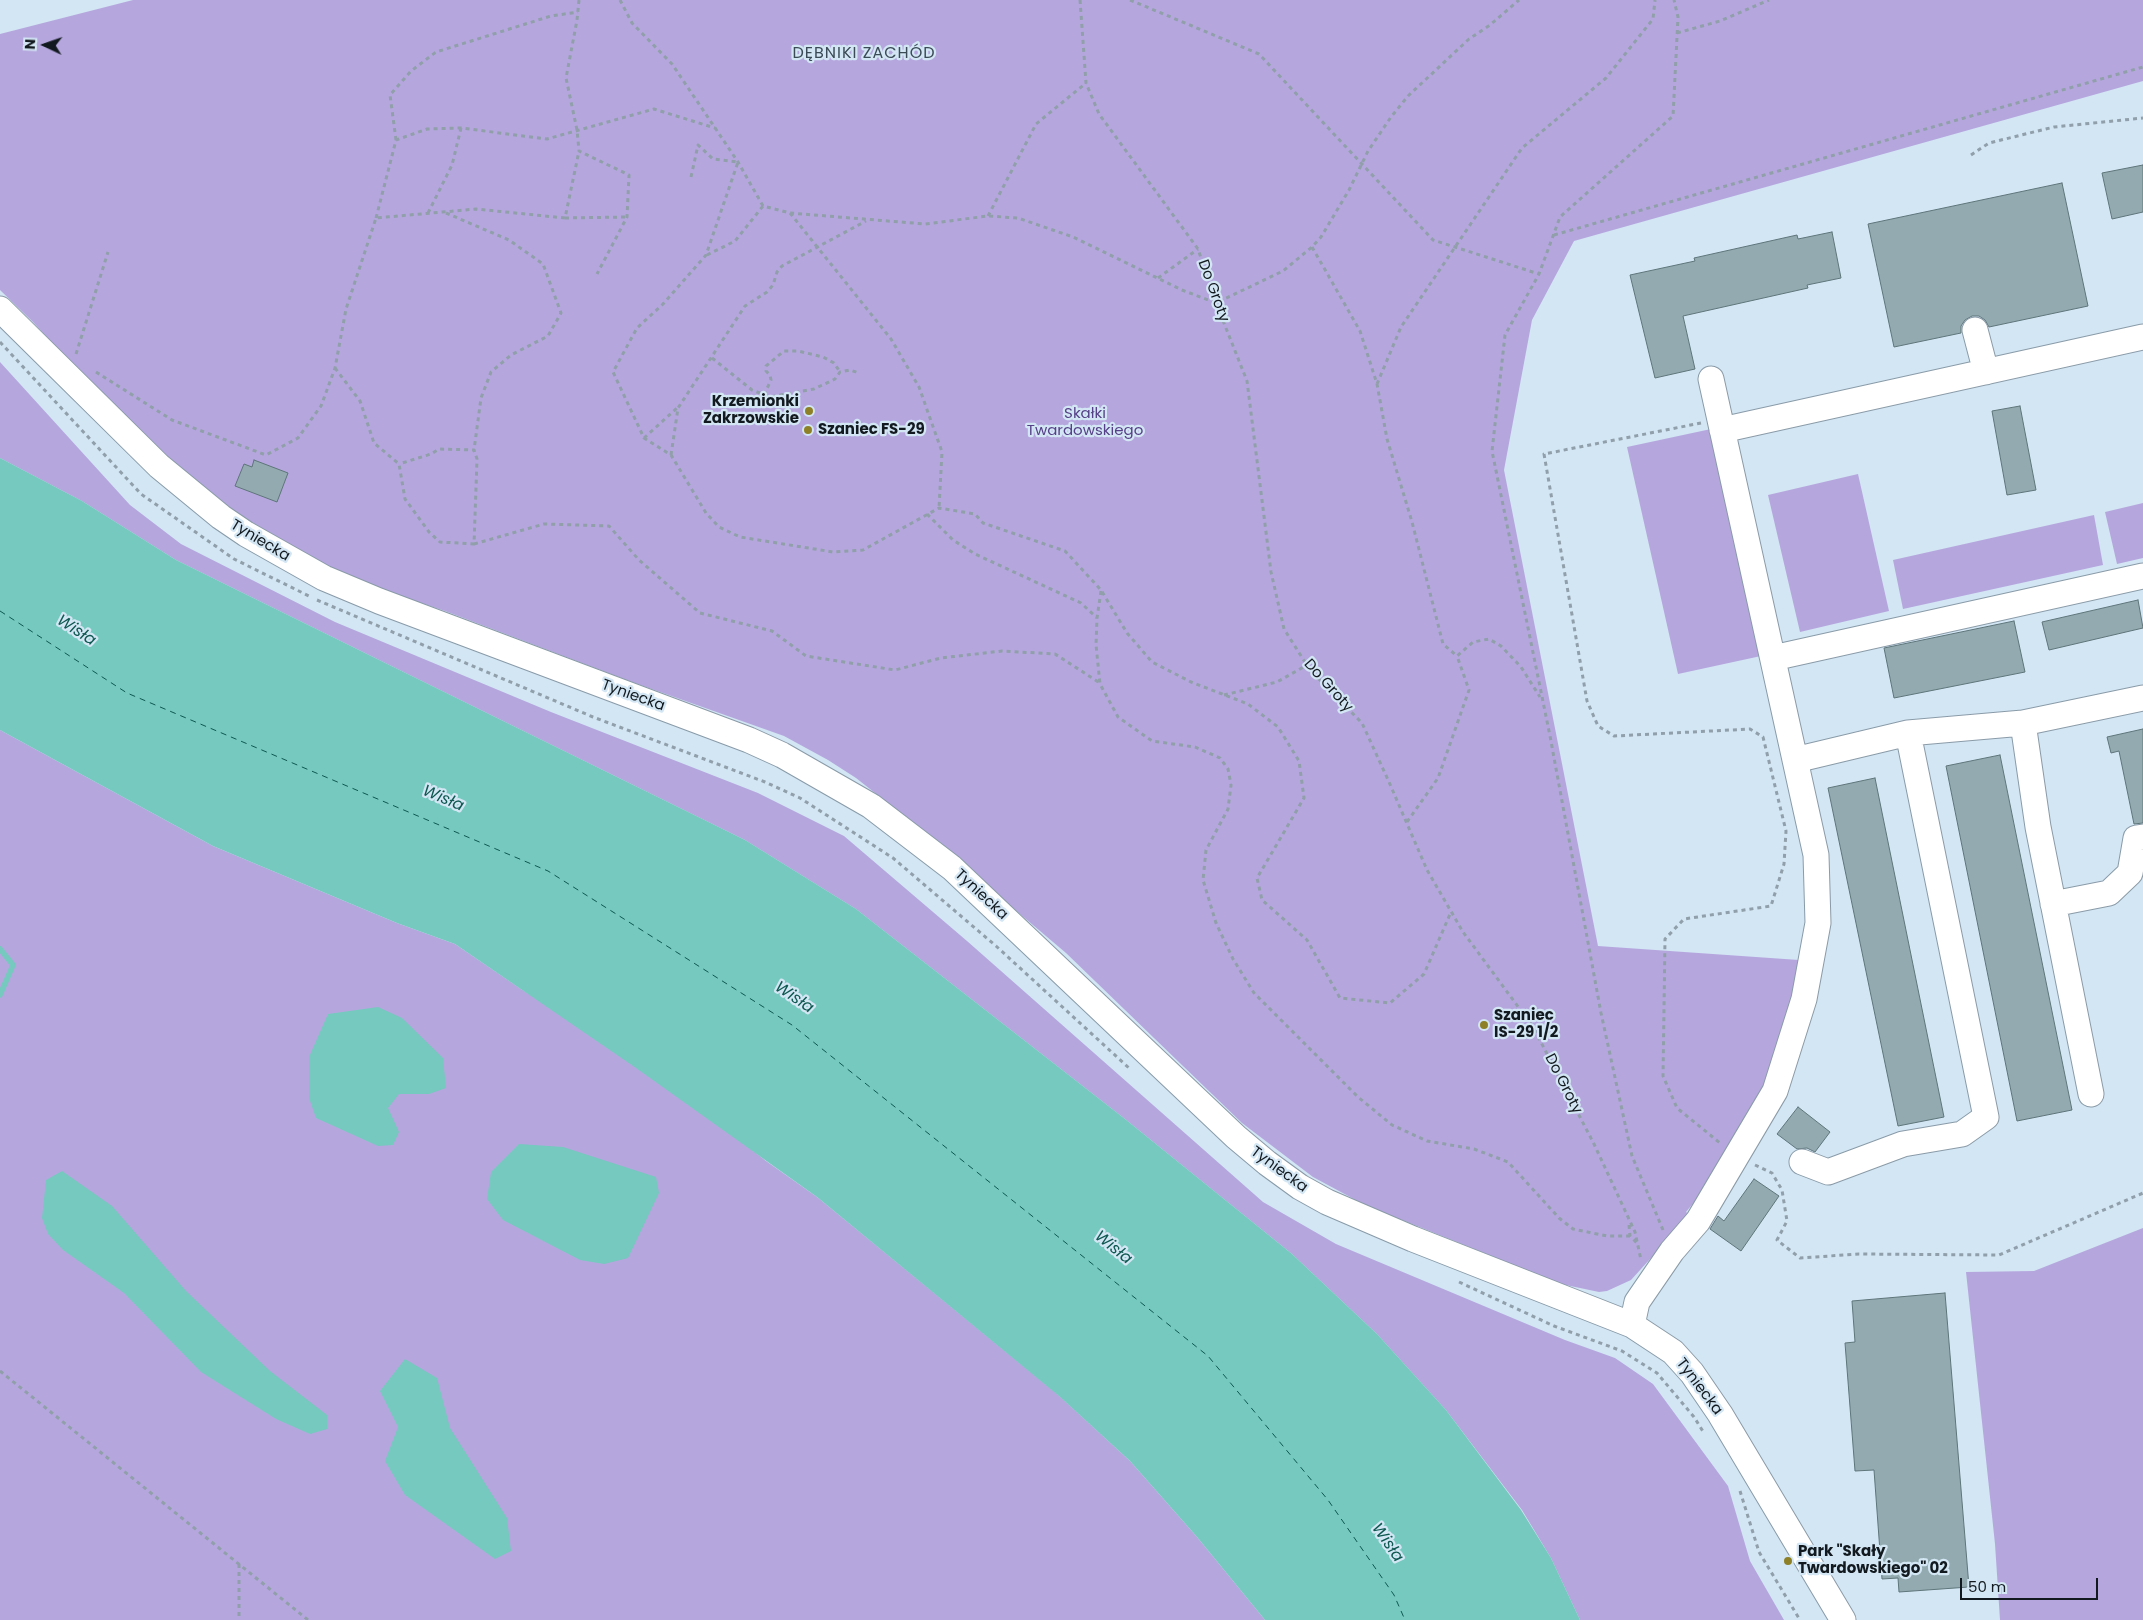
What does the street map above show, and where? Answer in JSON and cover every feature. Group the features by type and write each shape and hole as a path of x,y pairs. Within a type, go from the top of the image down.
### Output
{"street":[{"name":"Tyniecka","path":"0,309 178,483 221,517 278,553 324,578 379,601 749,740 782,755 870,806 952,868 1236,1137 1300,1187 1327,1202 1405,1236 1632,1325 1673,1352 1692,1372 1720,1414 1844,1620"},
{"path":"1975,330 1986,372"},
{"path":"1715,426 1986,372 2143,337"},
{"path":"1632,1325 1637,1302 1672,1251 1698,1221 1775,1091 1804,1000 1818,923 1816,855 1773,658 1715,426 1711,380"},
{"path":"1773,658 2143,576"},
{"path":"1795,760 1908,733 2023,723 2143,698"},
{"path":"2023,723 2038,827 2091,1094"},
{"path":"1802,1162 1828,1172 1903,1144 1962,1134 1986,1117 1908,733"},
{"path":"2053,904 2109,893 2130,873 2136,838 2143,836"}],"path":[{"path":"565,218 579,151 577,130 566,78 579,0"},
{"path":"620,0 632,23 672,64 738,162 763,206 790,213 867,221 924,224 988,216 1018,218 1074,237 1158,278 1216,303 1283,271 1312,248 1350,190 1368,151 1408,96 1469,39 1490,25 1519,0"},
{"name":"Do Groty","path":"1080,0 1086,83 1099,114 1198,249 1216,303 1247,380 1271,572 1284,629 1307,665 1362,723 1426,870 1463,932 1533,1026 1594,1144 1635,1232 1642,1260"},
{"path":"1130,0 1259,54 1433,240 1539,274"},
{"path":"1377,384 1401,327 1522,148 1606,78 1653,19 1654,0"},
{"path":"1672,1251 1632,1156 1601,1013 1542,699 1492,451 1505,335 1539,274 1560,217 1673,116 1678,17 1674,0"},
{"path":"1677,33 1720,22 1769,0"},
{"path":"95,371 172,420 266,455 298,438 321,406 335,368 346,308 376,218 396,140 390,95 411,71 436,52 551,16 578,12"},
{"path":"1554,235 2143,67"},
{"path":"988,216 1036,124 1086,83"},
{"path":"396,140 427,128 460,128 547,139 654,109 716,128"},
{"path":"1971,155 1989,143 2054,127 2143,118"},
{"path":"428,213 452,165 460,128"},
{"path":"691,177 698,146 713,159 738,162"},
{"path":"579,151 629,174 627,218 597,274"},
{"path":"738,162 706,255 663,304 637,328 613,372 644,438 671,455 706,513 719,527 740,537 834,552 863,550 939,508 975,514 983,523 1065,550 1101,590 1127,633 1152,662 1192,682 1248,704 1278,727 1299,761 1304,798 1257,878 1262,900 1307,940 1340,998 1390,1003 1424,974 1452,912"},
{"path":"706,255 735,241 763,206"},
{"path":"376,218 476,209 565,218 627,218"},
{"path":"444,212 509,240 543,264 560,312 548,336 511,355 491,372 481,398 474,450 477,458 474,544"},
{"path":"790,213 891,339 919,386 942,452 939,508"},
{"path":"644,438 678,408 745,306 767,292 773,285 777,272 782,266 867,221"},
{"path":"1312,248 1360,331 1377,384 1387,439 1412,522 1443,644 1457,656 1469,690 1438,778 1407,823"},
{"path":"1158,278 1198,249"},
{"path":"49,357 74,358 108,252"},
{"name":"Tyniecka","path":"0,342 141,494 234,559 337,610 584,713 765,782 800,798 893,858 996,946 1136,1074"},
{"path":"764,394 771,380 766,366 784,350 823,357 834,363 840,372"},
{"path":"712,358 752,390 770,397 814,389 836,379 840,372 850,370 859,373"},
{"path":"335,368 360,401 374,443 399,464 405,499 429,532 440,542 474,544 544,524 609,526 638,560 700,613 772,630 806,656 895,670 942,658 1002,651 1055,654 1100,684"},
{"path":"671,455 678,408"},
{"path":"1715,426 1544,454 1587,701 1598,726 1614,736 1750,729 1763,737 1786,831 1784,864 1770,906 1684,919 1665,939 1663,1076 1677,1108 1737,1156 1772,1173 1782,1190 1787,1221 1778,1240 1800,1258 1860,1254 1999,1255 2143,1193"},
{"path":"399,464 431,454 439,449 474,450"},
{"path":"927,514 953,540 975,554 1081,603 1096,618"},
{"path":"1101,590 1096,618 1096,645 1100,684 1118,718 1152,740 1195,746 1220,758 1228,769 1231,785 1228,809 1206,850 1203,880 1216,923 1233,959 1254,993 1358,1097 1392,1125 1427,1141 1474,1149 1508,1162 1559,1218 1573,1229 1607,1236 1630,1236"},
{"path":"1457,656 1473,642 1489,639 1500,646 1521,668 1542,699"},
{"path":"1224,695 1277,682 1307,665"},
{"path":"1629,1220 1630,1236 1638,1244"},
{"name":"Tyniecka","path":"1456,1281 1554,1326 1622,1351 1657,1373 1694,1417 1709,1440"},
{"path":"0,1371 308,1620"},
{"path":"1738,1486 1759,1552 1800,1620"},
{"path":"239,1564 239,1620"}],"green space":[{"name":"Skałki Twardowskiego","path":"133,0 2143,0 2143,81 1574,241 1532,320 1504,470 1598,946 1799,960 1779,1056 1747,1124 1704,1190 1686,1212 1690,1215 1631,1280 1607,1291 1599,1292 1561,1284 1365,1205 1313,1177 1242,1123 1066,953 903,815 856,778 828,760 784,736 632,682 445,611 354,580 254,528 168,464 108,404 33,322 0,290 0,34"},
{"path":"0,362 130,505 181,544 335,622 551,712 758,793 844,836 967,941 1263,1202 1336,1244 1565,1340 1615,1358 1653,1384 1728,1486 1750,1561 1784,1620 1580,1620 1551,1558 1522,1510 1446,1410 1377,1334 1292,1254 1125,1119 856,909 745,840 176,560 82,501 0,458"},
{"path":"1711,429 1761,656 1678,674 1627,447"},
{"path":"1858,474 1889,611 1800,632 1768,495"},
{"path":"2143,503 2143,558 2117,564 2105,512"},
{"path":"2094,515 2103,565 1903,609 1893,560"},
{"path":"0,730 213,846 397,923 455,944 521,989 662,1078 766,1161 817,1197 1055,1392 1130,1461 1197,1537 1265,1620 0,1620"},
{"path":"2143,1228 2143,1620 2000,1620 1995,1544 1966,1272 2034,1271"}],"water":[{"name":"Wisła","path":"0,458 82,501 176,560 745,840 856,909 1125,1119 1292,1254 1377,1334 1446,1410 1521,1510 1551,1558 1580,1620 1265,1620 1197,1537 1130,1461 1059,1396 817,1197 636,1068 455,944 397,923 213,846 0,730"},
{"path":"378,1007 402,1018 443,1058 446,1088 429,1094 399,1094 388,1108 399,1132 393,1145 378,1146 316,1118 309,1098 309,1057 328,1014"},
{"path":"519,1144 563,1147 656,1177 659,1193 628,1258 604,1264 580,1260 503,1220 487,1199 491,1172"},
{"path":"62,1171 112,1206 186,1291 270,1371 327,1415 327,1429 310,1434 276,1419 201,1372 124,1293 63,1250 48,1234 42,1218 46,1180"},
{"path":"405,1359 437,1378 450,1428 507,1518 511,1551 495,1559 405,1495 385,1461 398,1427 380,1391"}],"building":[{"path":"2143,165 2143,212 2112,219 2102,173"},
{"path":"2062,183 2088,306 1989,327 1985,320 1979,316 1972,316 1965,320 1961,326 1961,333 1894,347 1868,224"},
{"path":"1832,232 1841,278 1807,285 1808,288 1683,316 1695,369 1655,378 1630,275 1695,261 1694,258 1797,235 1798,239"},
{"path":"2020,406 2036,490 2007,495 1992,411"},
{"path":"254,460 288,473 277,502 235,486 244,464 252,467"},
{"path":"2138,600 2143,628 2049,650 2042,622"},
{"path":"2014,621 2025,672 1894,698 1884,648"},
{"path":"2143,729 2143,823 2134,824 2119,751 2111,753 2107,737"},
{"path":"2000,755 2072,1110 2017,1121 1946,766"},
{"path":"1875,778 1944,1117 1898,1126 1828,788"},
{"path":"1798,1107 1830,1132 1815,1152 1807,1148 1797,1149 1777,1134"},
{"path":"1754,1179 1779,1196 1741,1251 1710,1229 1718,1216 1724,1221"},
{"path":"1945,1293 1969,1587 1899,1592 1898,1578 1882,1579 1874,1470 1855,1471 1845,1343 1855,1342 1852,1301"}],"waterway":[{"path":"0,949 13,965 0,995"}],"ferry route":[{"path":"0,611 127,693 548,871 792,1025 1208,1356 1328,1500 1394,1595 1405,1620"}],"place":[{"name":"Krzemionki Zakrzowskie","path":"809,411"},
{"name":"Szaniec FS-29","path":"808,430"},
{"name":"Szaniec IS-29 1/2","path":"1484,1025"},
{"name":"Park \"Skały Twardowskiego\" 02","path":"1788,1561"}],"district":[{"name":"DĘBNIKI ZACHÓD","path":"864,54"}]}
